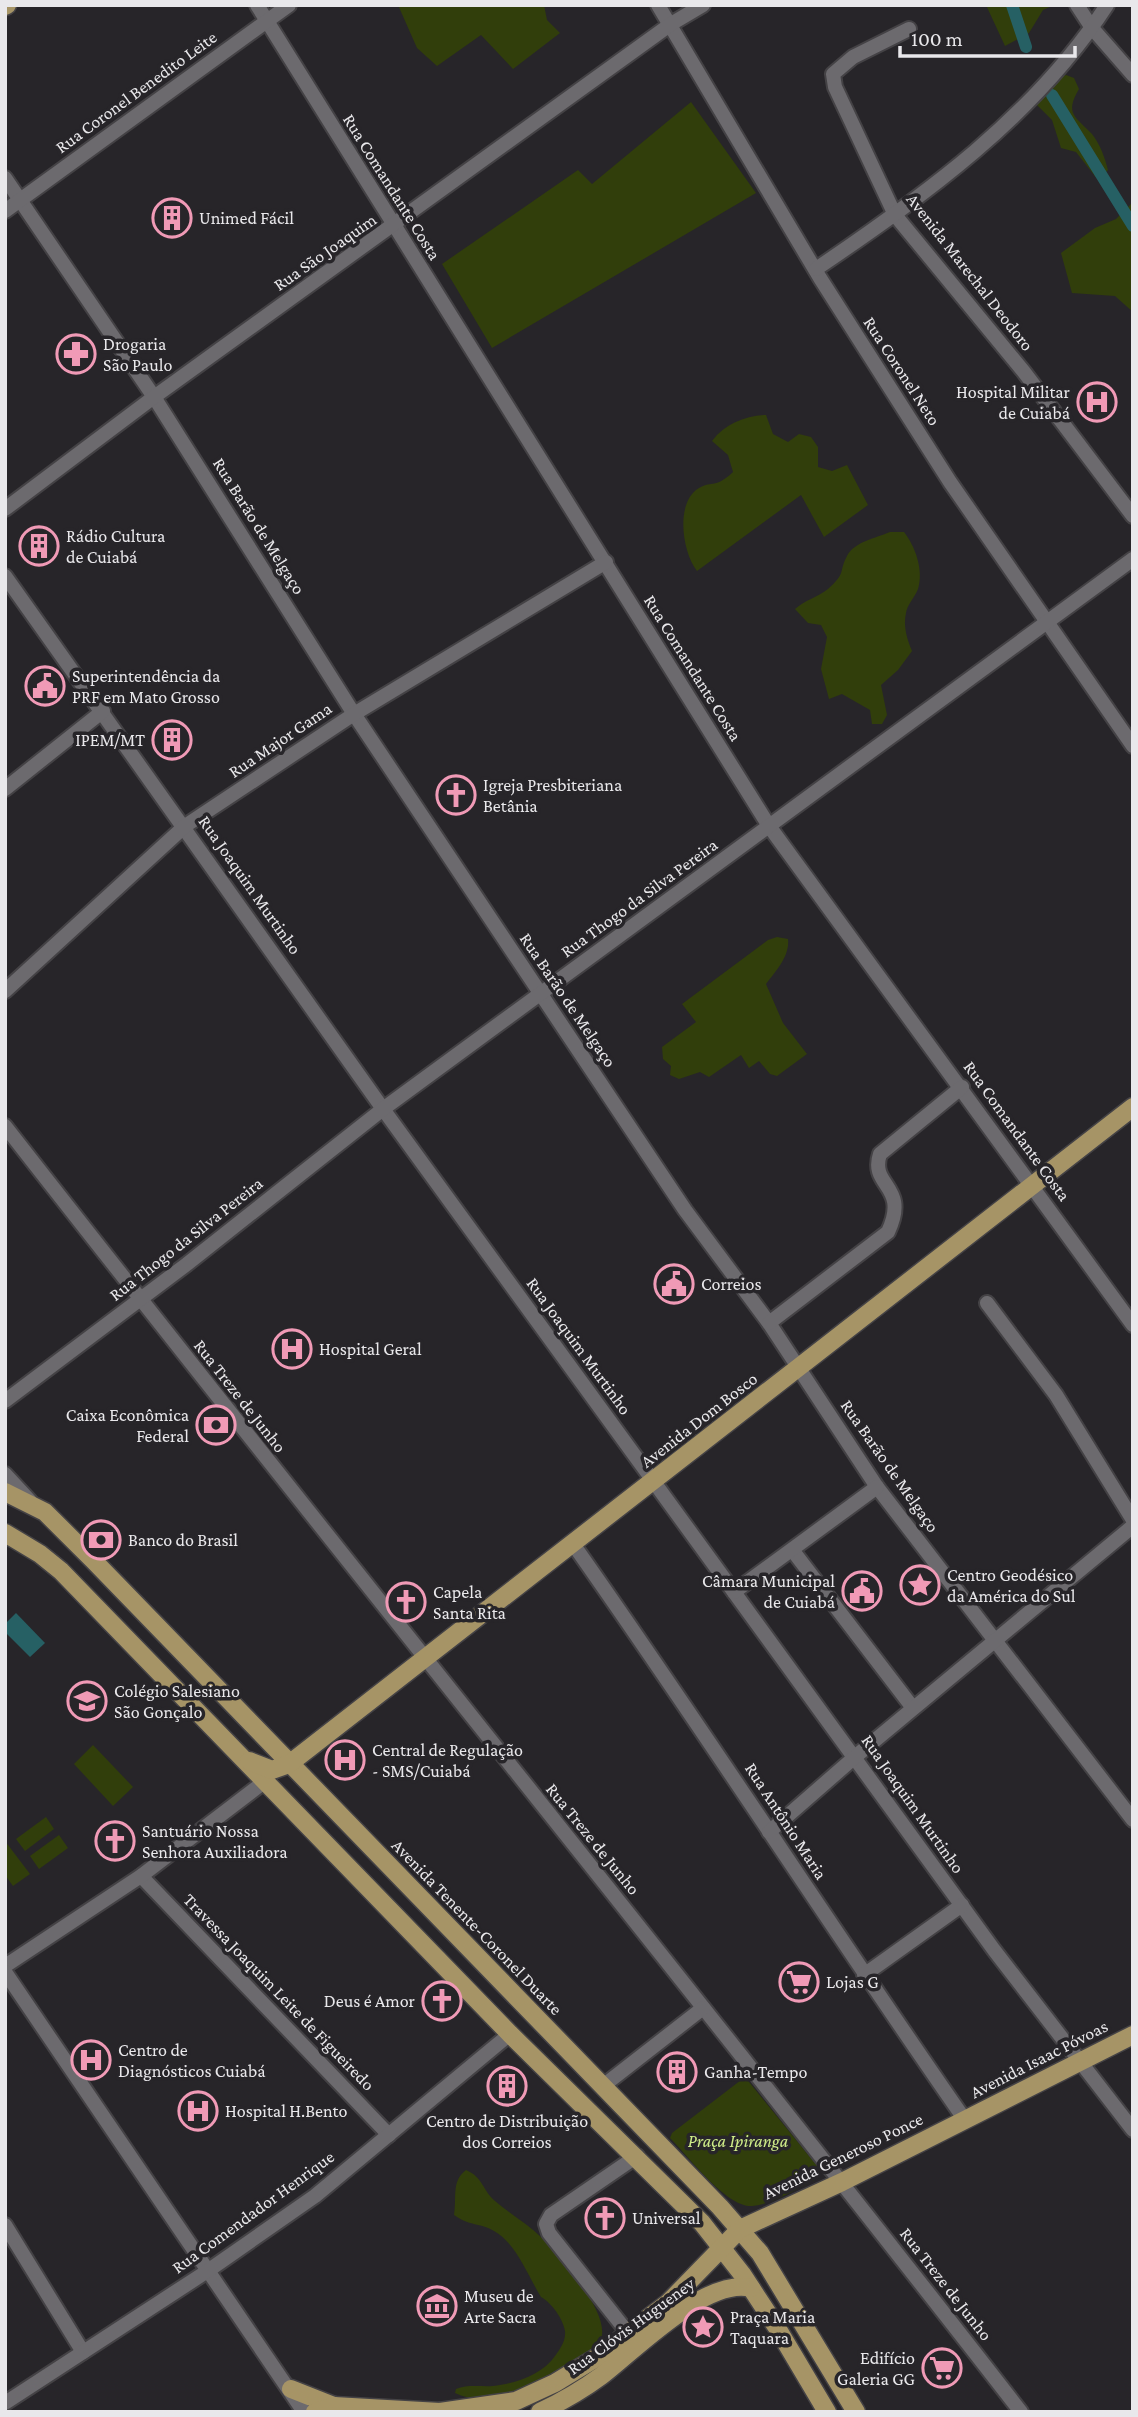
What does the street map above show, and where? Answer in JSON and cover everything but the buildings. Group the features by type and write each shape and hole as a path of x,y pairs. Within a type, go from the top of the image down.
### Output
{"main road":[{"name":"Avenida Dom Bosco","path":"289,1764 1133,1107"},
{"name":"Avenida Tenente-Coronel Duarte","path":"5,1492 31,1503 94,1561 740,2229 760,2253 856,2412"},
{"path":"5,1533 32,1548 61,1572 510,2034 637,2156 722,2247 751,2288 827,2412"},
{"path":"241,1757 272,1770 289,1764"},
{"name":"Avenida Isaac Póvoas","path":"964,2120 1133,2035"},
{"name":"Avenida Generoso Ponce","path":"740,2229 842,2182 964,2120"},
{"path":"291,2389 334,2406 440,2412 492,2405 534,2393 596,2358 668,2303 740,2229"},
{"name":"Rua Clóvis Hugueney","path":"540,2412 598,2378 703,2297 733,2286 751,2288"},
{"path":"315,2412 334,2406"}],"street":[{"name":"Rua Comandante Costa","path":"257,5 769,826 1133,1325"},
{"name":"Rua Coronel Benedito Leite","path":"5,211 289,5"},
{"name":"Rua Coronel Neto","path":"658,5 816,269 950,482 1045,623 1133,746"},
{"name":"Rua São Joaquim","path":"5,509 154,397 394,227 671,24 703,5"},
{"path":"1077,5 1092,28 1133,75"},
{"path":"816,269 960,167 1018,113 1092,28 1107,5"},
{"name":"Avenida Marechal Deodoro","path":"909,29 853,57 833,74 835,87 895,215 1024,372 1133,516"},
{"name":"Rua Barão de Melgaço","path":"5,178 154,397 354,714 685,1210 769,1323 877,1487 1133,1820"},
{"name":"Rua Thogo da Silva Pereira","path":"5,1401 383,1109 1133,559"},
{"name":"Rua Major Gama","path":"5,991 185,826 354,714 606,562"},
{"name":"Rua Joaquim Murtinho","path":"5,576 185,826 383,1109 653,1481 962,1905 1133,2130"},
{"path":"5,789 103,711"},
{"path":"769,1323 888,1232 895,1217 897,1202 878,1171 880,1154 961,1087"},
{"name":"Rua Treze de Junho","path":"5,1126 842,2182 1021,2412"},
{"path":"987,1303 1056,1395 1133,1520"},
{"name":"Avenida Tenente-Coronel Duarte","path":"5,1474 31,1503"},
{"path":"734,1592 877,1487"},
{"path":"769,1832 913,1708 1133,1526"},
{"name":"Rua Antônio Maria","path":"573,1544 694,1716 863,1975 964,2120"},
{"path":"793,1550 913,1708"},
{"path":"5,1966 141,1876 264,1782"},
{"name":"Travessa Joaquim Leite de Figueiredo","path":"141,1876 389,2135"},
{"path":"863,1975 962,1905"},
{"path":"5,1972 291,2389 304,2412"},
{"path":"603,2086 703,2008"},
{"name":"Rua Comendador Henrique","path":"5,2403 209,2270 315,2196 510,2034"},
{"path":"628,2333 549,2233 546,2224 551,2215 637,2156"},
{"path":"5,2225 83,2352"}],"green space":[{"path":"398,5 544,5 547,20 560,33 513,69 481,35 437,66 417,48"},
{"path":"986,5 1054,5 1043,10 1029,33 1005,46"},
{"path":"1066,75 1074,78 1079,89 1072,110 1095,138 1108,170 1098,180 1076,152 1061,148 1052,120 1036,104 1060,77"},
{"path":"691,102 756,193 492,348 442,264 578,170 592,184"},
{"path":"1131,204 1133,312 1115,296 1072,293 1061,253 1095,228 1116,219"},
{"path":"766,415 773,434 788,442 799,434 811,437 818,447 818,467 832,471 847,465 868,505 824,537 801,495 697,571 688,552 683,528 686,504 699,488 722,481 733,472 728,455 712,441 736,422"},
{"path":"890,532 904,532 908,538 915,551 920,582 905,618 912,651 898,670 881,685 887,715 882,724 872,724 870,710 842,694 829,699 821,669 827,637 821,625 808,623 795,609 834,583 840,576 850,551 866,541"},
{"path":"777,937 788,939 787,951 782,963 766,984 783,1023 807,1054 777,1076 770,1074 759,1061 749,1068 741,1055 709,1077 700,1072 679,1079 670,1075 671,1066 663,1059 662,1047 696,1022 682,1004 768,940"},
{"path":"93,1745 133,1787 113,1806 74,1764"},
{"path":"46,1817 54,1829 25,1851 16,1839"},
{"path":"59,1835 68,1848 39,1869 30,1856"},
{"path":"5,1841 30,1874 13,1886 5,1875"},
{"name":"Praça Ipiranga","path":"745,2077 822,2172 817,2179 785,2195 752,2206 731,2199 720,2190 670,2138 672,2133"},
{"path":"466,2170 476,2176 495,2201 537,2233 561,2259 595,2307 601,2323 602,2336 596,2346 528,2386 490,2398 472,2398 455,2393 456,2389 461,2387 501,2385 536,2373 557,2353 564,2341 565,2331 562,2321 541,2297 509,2243 489,2228 454,2215 456,2185"}],"water":[{"path":"16,1613 45,1643 30,1657 5,1632 5,1624"}],"waterway":[{"path":"1012,5 1026,47"},
{"path":"1052,95 1133,226"}],"place":[{"name":"Unimed Fácil","path":"172,218"},
{"name":"Drogaria São Paulo","path":"76,354"},
{"name":"Hospital Militar de Cuiabá","path":"1097,402"},
{"name":"Rádio Cultura de Cuiabá","path":"39,546"},
{"name":"Superintendência da PRF em Mato Grosso","path":"45,686"},
{"name":"IPEM/MT","path":"172,740"},
{"name":"Igreja Presbiteriana Betânia","path":"456,795"},
{"name":"Correios","path":"674,1284"},
{"name":"Hospital Geral","path":"292,1349"},
{"name":"Caixa Econômica Federal","path":"216,1425"},
{"name":"Banco do Brasil","path":"101,1540"},
{"name":"Centro Geodésico da América do Sul","path":"920,1585"},
{"name":"Câmara Municipal de Cuiabá","path":"862,1591"},
{"name":"Capela Santa Rita","path":"406,1602"},
{"name":"Colégio Salesiano São Gonçalo","path":"87,1701"},
{"name":"Central de Regulação - SMS/Cuiabá","path":"345,1760"},
{"name":"Santuário Nossa Senhora Auxiliadora","path":"115,1841"},
{"name":"Lojas G","path":"799,1982"},
{"name":"Deus é Amor","path":"442,2001"},
{"name":"Centro de Diagnósticos Cuiabá","path":"91,2060"},
{"name":"Ganha-Tempo","path":"677,2072"},
{"name":"Centro de Distribuição dos Correios","path":"507,2086"},
{"name":"Hospital H.Bento","path":"198,2111"},
{"name":"Universal","path":"605,2218"},
{"name":"Museu de Arte Sacra","path":"437,2306"},
{"name":"Praça Maria Taquara","path":"703,2327"},
{"name":"Edifício Galeria GG","path":"942,2368"}]}
